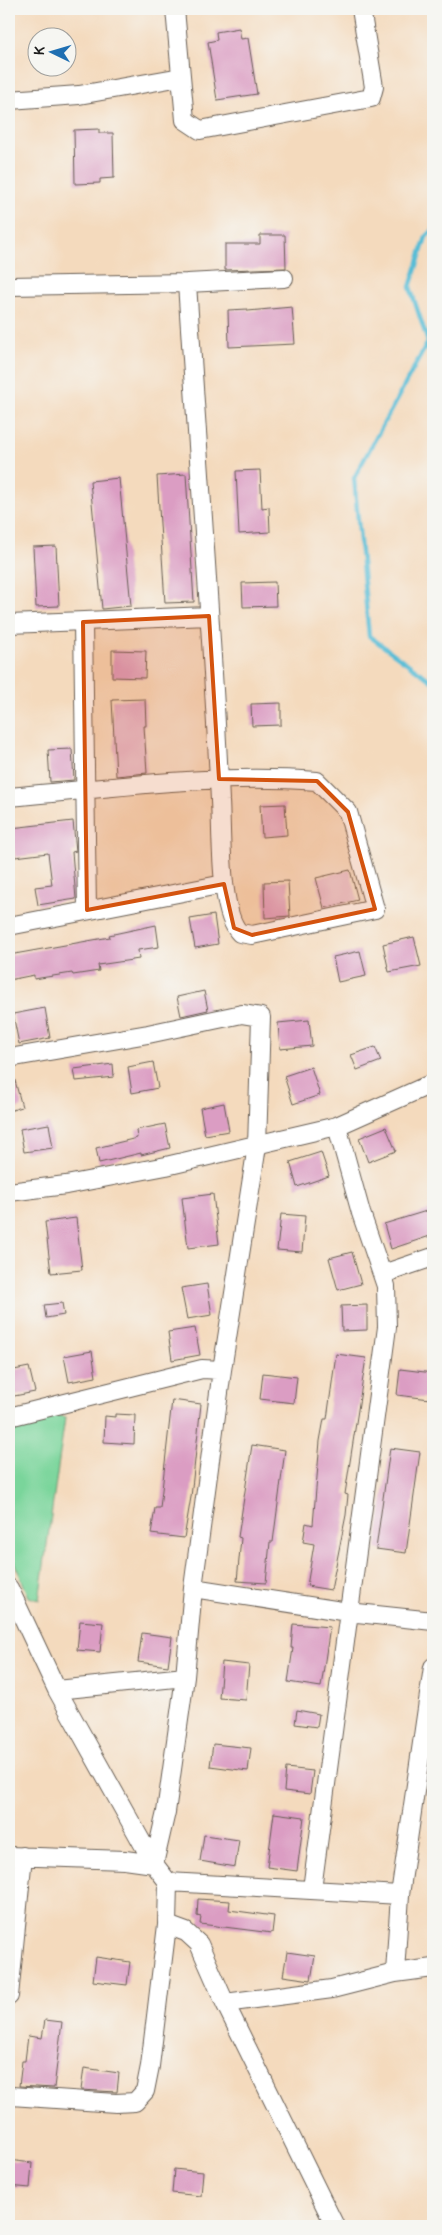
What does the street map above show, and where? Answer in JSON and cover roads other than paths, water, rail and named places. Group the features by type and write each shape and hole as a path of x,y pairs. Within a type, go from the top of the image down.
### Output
{"street":[{"path":"175,9 185,120 200,130 371,98 374,87 361,9"},
{"path":"9,100 79,95 181,77"},
{"path":"9,286 187,283 284,278"},
{"path":"9,797 220,779 278,778 317,781 348,812 375,909 252,935 240,933 231,921 224,884 220,779 187,283"},
{"path":"9,624 209,616"},
{"path":"83,622 87,790 87,910"},
{"path":"9,926 224,884"},
{"path":"9,1058 148,1034 242,1014 260,1017 257,1146 222,1370 193,1588 185,1677 166,1812 154,1864"},
{"path":"9,1192 66,1185 257,1146 336,1126 433,1083"},
{"path":"312,1889 386,1327 386,1286 361,1213 336,1126"},
{"path":"383,1274 433,1257"},
{"path":"9,1417 202,1369 222,1370"},
{"path":"9,1588 57,1690 154,1864 168,1882 167,1925 150,2066 145,2090 135,2102 116,2103 9,2095"},
{"path":"193,1588 348,1612 433,1621"},
{"path":"395,1973 400,1895 425,1769 433,1667"},
{"path":"57,1690 185,1677"},
{"path":"9,1996 16,1856 125,1860 154,1864"},
{"path":"168,1882 400,1895"},
{"path":"167,1925 186,1932 199,1944 225,2003 335,2226"},
{"path":"225,2003 332,1989 395,1973 433,1968"}],"waterway":[{"path":"433,230 426,237 410,287 428,342 354,478 369,636 433,682"}]}
